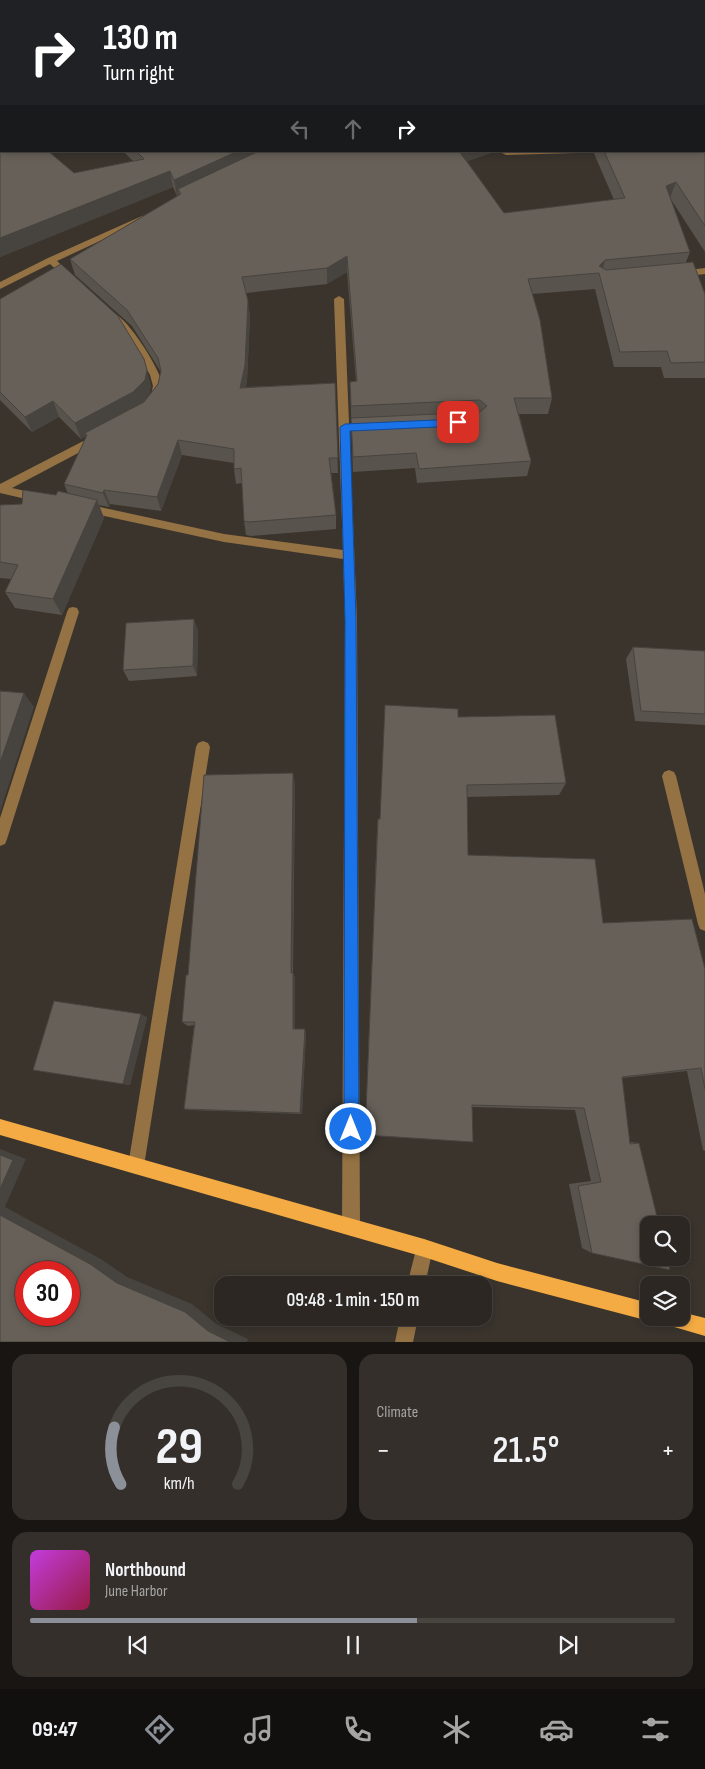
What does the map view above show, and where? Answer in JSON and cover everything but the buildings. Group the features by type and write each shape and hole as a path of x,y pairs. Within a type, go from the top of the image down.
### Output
{"main road":[{"path":"0,1127 424,1248 497,1272 640,1310"},
{"path":"690,1323 705,1327"}],"street":[{"path":"506,153 540,152"},
{"path":"0,286 51,260 155,213"},
{"path":"51,260 78,285"},
{"path":"666,275 705,271"},
{"path":"339,299 349,427 351,620 351,1227"},
{"path":"106,310 127,329 155,375 158,386 156,398 147,409"},
{"path":"0,489 105,434"},
{"path":"0,489 49,500"},
{"path":"78,506 224,538 349,555"},
{"path":"0,839 73,612"},
{"path":"136,1166 203,747"},
{"path":"669,776 705,924"},
{"path":"418,1276 424,1248"},
{"path":"404,1342 407,1326"}],"route":[{"path":"351,1129 351,620 345,427 458,422"}]}
